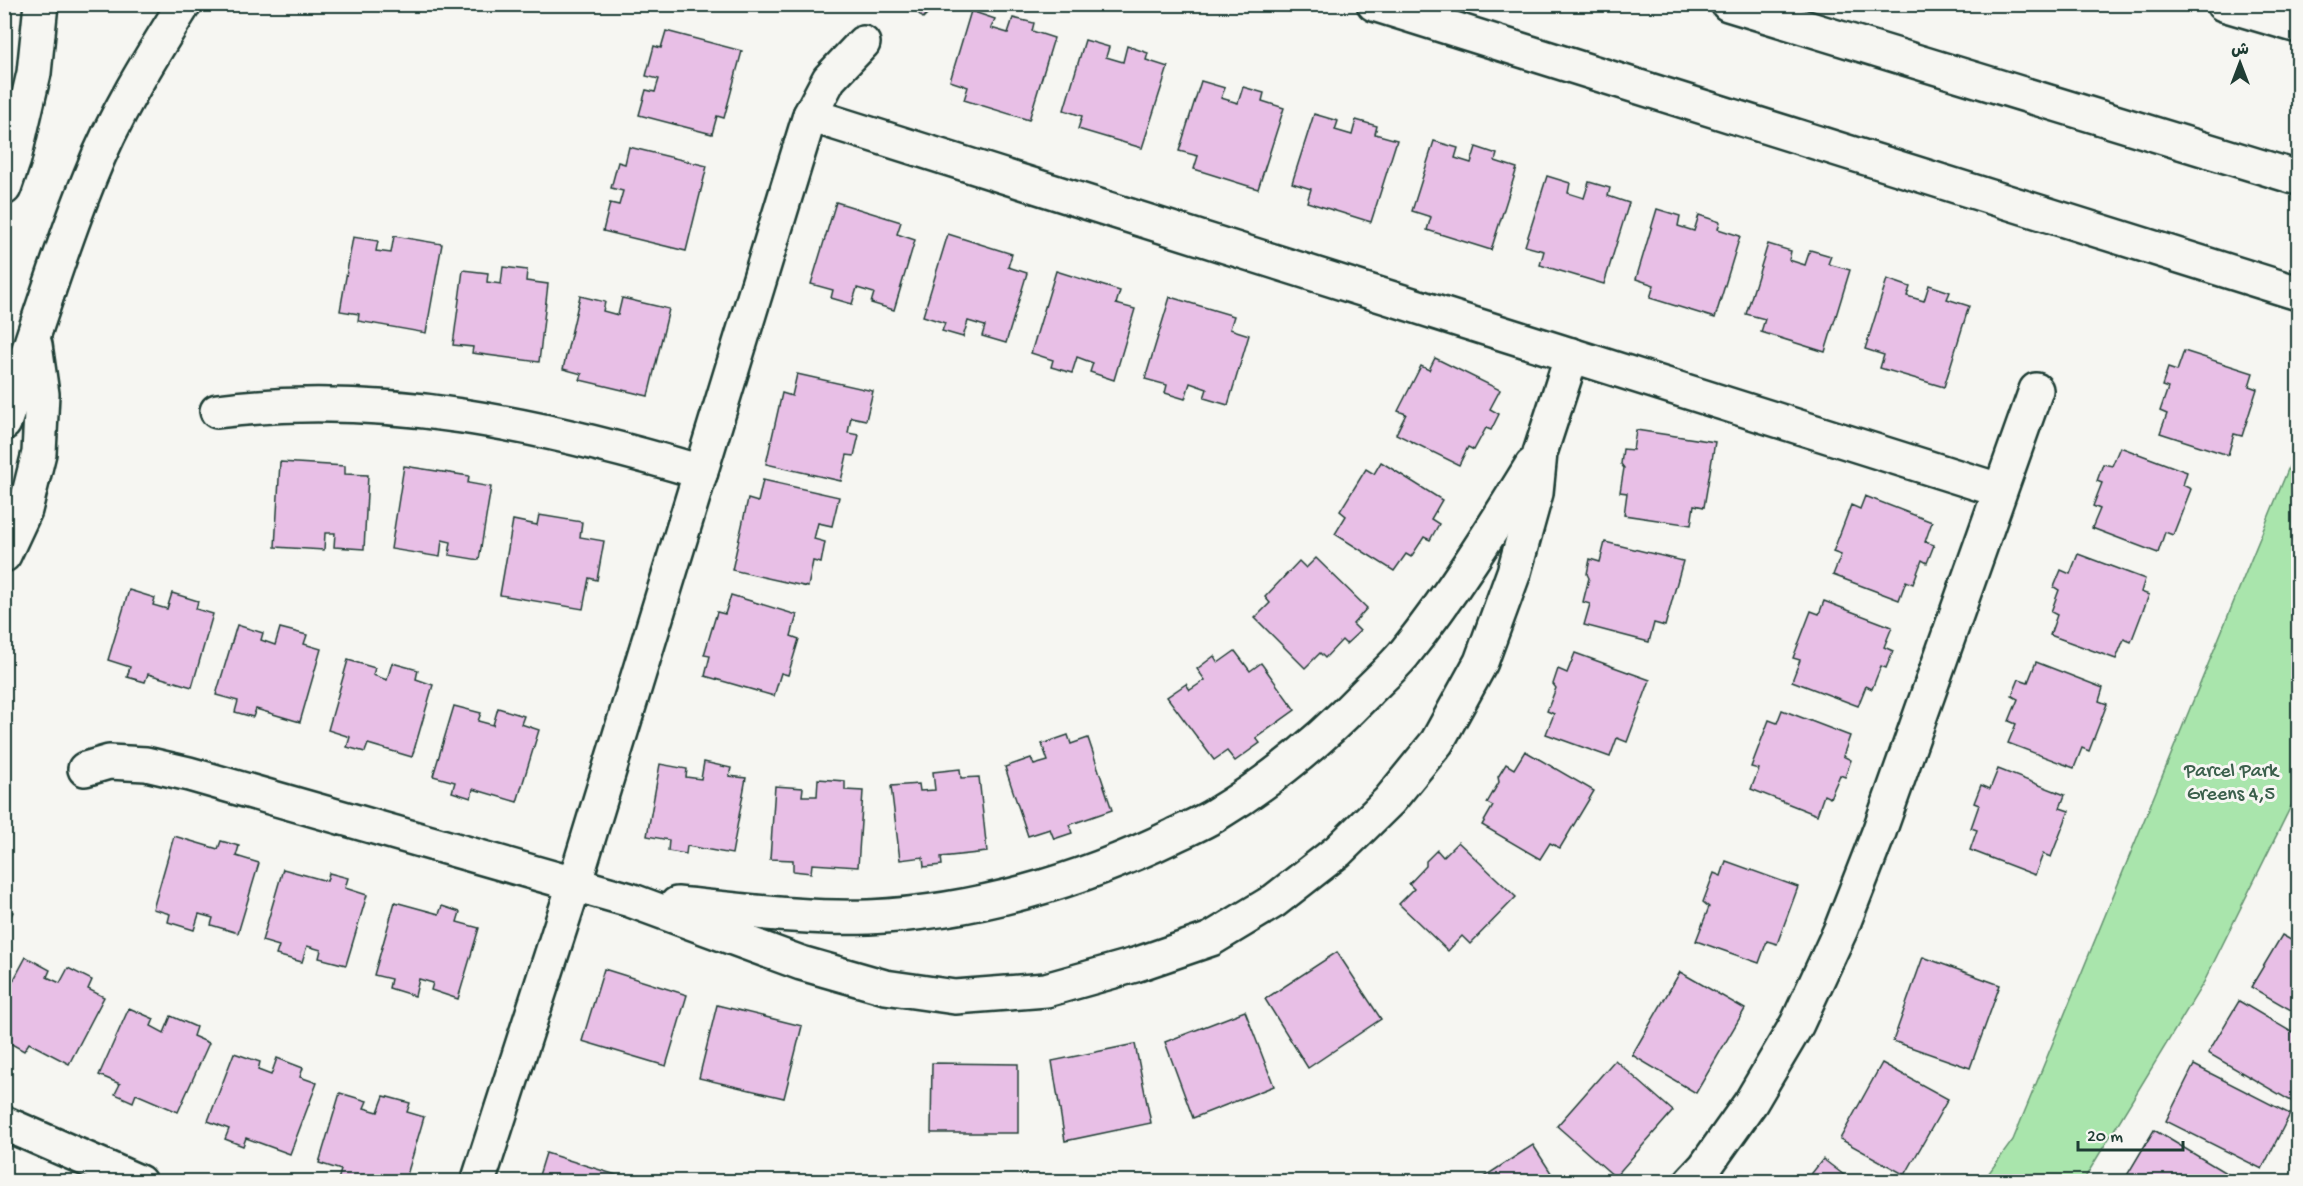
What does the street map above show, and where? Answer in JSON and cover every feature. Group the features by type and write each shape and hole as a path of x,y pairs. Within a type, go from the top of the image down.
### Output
{"street":[{"path":"4,188 14,159 34,73 41,4"},
{"path":"7,408 90,175 133,87 184,4"},
{"path":"1374,4 2298,293"},
{"path":"1728,4 2298,178"},
{"path":"2223,4 2298,26"},
{"path":"478,1182 574,885 810,115 829,79 863,43"},
{"path":"810,115 1999,490"},
{"path":"4,555 25,510 39,453 42,394 34,337"},
{"path":"85,770 109,762 146,764 189,774 630,900 801,963 885,987 955,997 1046,990 1135,965 1211,939 1274,901 1338,851 1389,801 1437,742 1480,662 1514,572 1536,493 1540,453 1572,355"},
{"path":"1691,1182 1705,1167 1751,1102 1797,1024 1841,929 1879,832 2036,390"},
{"path":"217,411 319,403 404,408 507,423 634,452 701,472"},
{"path":"630,900 800,915 868,916 925,911 995,899 1063,881 1144,850 1214,816 1275,775 1328,733 1402,655 1466,572 1540,453"},
{"path":"4,1124 139,1182"}],"green space":[{"name":"Parcel Park Greens 4,5","path":"2298,445 2298,792 2204,982 2083,1181 1983,1181 2013,1140"}],"building":[{"path":"909,4 937,4 923,18"},
{"path":"971,11 995,19 991,28 1008,33 1013,18 1034,23 1032,31 1054,38 1029,120 964,100 968,87 950,81"},
{"path":"666,31 742,51 724,118 717,116 712,134 639,115 646,90 655,92 659,79 646,76 654,46 661,48"},
{"path":"1085,40 1109,47 1106,57 1123,62 1127,46 1148,53 1146,60 1168,67 1142,148 1078,129 1082,116 1064,110"},
{"path":"1201,81 1225,88 1221,98 1238,103 1243,87 1264,93 1262,101 1284,108 1258,189 1194,169 1198,156 1179,151"},
{"path":"1314,114 1338,121 1335,130 1352,135 1356,120 1377,126 1375,134 1397,140 1371,222 1307,202 1311,189 1292,183"},
{"path":"1434,141 1458,148 1455,158 1471,163 1476,147 1497,154 1495,161 1517,168 1491,250 1427,230 1431,217 1412,211"},
{"path":"629,147 707,166 686,251 603,231 610,203 619,205 623,191 611,188 618,162 625,164"},
{"path":"1547,176 1570,183 1568,193 1584,198 1589,182 1610,188 1608,196 1629,203 1604,284 1540,265 1544,251 1525,246"},
{"path":"836,202 901,222 897,234 915,240 894,310 871,303 874,293 857,288 852,304 831,298 833,290 811,284"},
{"path":"1657,209 1680,216 1678,226 1694,231 1699,215 1720,222 1718,229 1740,236 1715,318 1650,298 1654,285 1636,279"},
{"path":"948,234 1012,254 1008,267 1027,273 1006,343 982,336 985,326 968,321 963,337 942,331 945,323 923,316"},
{"path":"394,236 442,244 426,333 358,321 359,314 340,311 353,237 378,241 376,251 391,253"},
{"path":"1768,244 1791,251 1789,260 1805,265 1810,250 1831,256 1828,264 1850,270 1825,352 1761,332 1765,319 1746,314"},
{"path":"503,267 527,270 526,281 548,284 539,362 472,353 473,347 453,345 463,270 488,273 487,282 501,284"},
{"path":"1056,271 1120,291 1116,304 1135,309 1114,380 1090,372 1093,363 1077,357 1072,373 1051,367 1053,360 1031,353"},
{"path":"1887,279 1910,287 1907,296 1924,301 1929,285 1950,292 1947,299 1969,306 1944,387 1880,368 1884,355 1865,349"},
{"path":"580,296 605,302 603,311 618,315 622,298 669,309 648,396 580,380 582,374 563,369"},
{"path":"1170,297 1234,316 1230,329 1249,335 1228,405 1204,398 1207,389 1190,383 1185,399 1165,393 1167,385 1145,379"},
{"path":"2184,351 2253,373 2249,386 2257,389 2242,436 2234,434 2228,455 2160,433 2167,414 2160,411 2168,388 2162,386 2168,368 2177,371"},
{"path":"1435,358 1500,390 1490,409 1499,414 1491,430 1486,428 1474,450 1468,447 1459,465 1396,434 1406,414 1398,411 1421,366 1429,370"},
{"path":"797,374 873,391 866,420 851,417 848,433 859,435 854,456 847,455 841,481 766,464 782,393 792,396"},
{"path":"1636,430 1715,442 1704,507 1694,505 1691,525 1624,515 1627,493 1620,492 1624,468 1621,464 1623,449 1633,450"},
{"path":"2120,447 2187,472 2183,485 2191,489 2173,535 2165,532 2158,553 2092,528 2100,509 2093,506 2102,483 2097,481 2103,464 2112,466"},
{"path":"280,462 345,466 345,474 368,475 364,549 334,547 335,533 325,533 324,550 275,547"},
{"path":"1381,462 1442,500 1431,519 1439,524 1430,540 1424,537 1411,557 1406,554 1394,571 1335,534 1346,516 1340,511 1366,469 1374,474"},
{"path":"404,466 469,476 468,483 491,487 479,560 449,555 451,542 442,540 440,557 391,549"},
{"path":"763,480 839,497 832,526 818,523 814,539 825,542 821,563 813,561 808,587 732,570 748,499 758,502"},
{"path":"1865,496 1932,522 1925,542 1934,545 1927,563 1922,560 1913,584 1906,581 1899,600 1833,575 1841,555 1833,552 1851,505 1860,509"},
{"path":"539,515 582,522 580,537 604,541 597,580 589,578 583,609 500,595 513,520 537,525"},
{"path":"1605,542 1683,561 1665,626 1654,623 1649,642 1584,625 1590,604 1583,602 1589,578 1587,574 1590,559 1600,562"},
{"path":"2078,554 2145,579 2141,592 2149,595 2131,642 2124,639 2116,659 2050,635 2057,615 2051,612 2059,590 2054,587 2061,570 2070,574"},
{"path":"1316,558 1367,608 1353,624 1360,631 1346,644 1342,640 1325,658 1320,653 1305,668 1255,618 1270,603 1265,597 1299,561 1306,568"},
{"path":"129,590 155,598 153,605 167,609 172,593 198,601 196,609 213,614 192,687 148,674 145,682 127,677 130,667 108,660"},
{"path":"731,595 797,615 791,636 799,639 788,675 781,673 774,696 705,676 710,656 704,655 717,612 725,614"},
{"path":"1824,601 1892,627 1884,647 1893,651 1886,668 1881,666 1872,689 1866,686 1858,706 1792,681 1800,660 1793,658 1811,611 1819,614"},
{"path":"237,625 263,633 261,640 275,645 280,628 307,635 304,644 321,649 300,722 256,709 253,717 235,712 238,701 216,695"},
{"path":"1235,651 1250,671 1261,663 1295,710 1256,738 1260,743 1235,761 1227,751 1214,760 1167,697 1186,684 1190,690 1205,680 1197,669 1214,656 1218,663"},
{"path":"1575,653 1650,680 1627,742 1617,738 1610,757 1546,734 1554,714 1547,711 1556,688 1553,684 1558,669 1567,673"},
{"path":"348,660 375,668 373,675 387,680 392,663 418,670 416,679 433,685 412,757 368,744 365,752 347,747 350,737 328,730"},
{"path":"2036,662 2103,688 2099,701 2107,704 2089,751 2082,748 2074,768 2008,743 2016,724 2009,721 2018,699 2012,696 2019,679 2028,682"},
{"path":"454,706 481,713 478,721 493,725 498,708 524,716 521,724 539,730 517,802 473,789 471,798 452,792 455,782 433,776"},
{"path":"1782,710 1850,736 1843,756 1851,760 1845,777 1840,775 1830,798 1824,795 1817,815 1751,789 1759,769 1751,767 1769,720 1777,723"},
{"path":"1068,735 1071,744 1088,738 1112,810 1069,825 1072,833 1054,839 1050,829 1028,836 1005,767 1031,758 1034,765 1048,761 1042,744"},
{"path":"1525,751 1594,791 1560,848 1550,843 1540,859 1482,825 1493,806 1487,803 1499,782 1498,777 1506,764 1514,769"},
{"path":"704,762 731,768 729,776 746,778 732,854 687,846 686,854 668,851 669,840 647,836 660,764 687,769 686,777 701,779"},
{"path":"960,769 961,778 979,777 987,852 941,857 942,865 924,867 923,857 900,860 891,786 919,784 920,791 935,790 933,772"},
{"path":"1998,769 2065,795 2060,808 2069,811 2051,857 2043,854 2035,875 1970,850 1977,830 1971,828 1979,805 1974,803 1981,785 1990,789"},
{"path":"818,779 845,781 845,790 863,791 858,867 812,864 811,873 793,871 793,860 770,859 775,786 803,788 802,796 817,796"},
{"path":"174,836 218,849 221,841 239,846 236,856 259,863 238,933 211,925 213,918 199,914 194,930 168,922 170,914 153,909"},
{"path":"1458,842 1516,897 1470,944 1462,936 1448,951 1399,904 1414,889 1409,884 1426,866 1426,861 1437,850 1443,857"},
{"path":"1726,861 1798,887 1777,944 1767,941 1759,963 1696,941 1709,907 1703,902 1714,873 1721,876"},
{"path":"283,869 327,881 329,873 348,878 345,888 367,895 346,965 319,958 321,950 307,946 302,962 276,955 279,946 262,941"},
{"path":"395,902 439,914 442,906 460,912 457,922 479,928 458,999 431,990 433,983 419,979 415,996 389,988 391,979 374,975"},
{"path":"4,908 13,912 4,929"},
{"path":"2282,935 2298,944 2298,1014 2251,987"},
{"path":"1337,952 1381,1019 1308,1068 1265,999"},
{"path":"26,957 50,970 47,977 60,983 68,968 92,980 88,989 104,997 69,1064 29,1043 24,1051 8,1042 12,1033 4,1029 4,998"},
{"path":"1923,957 2000,985 1970,1068 1893,1041"},
{"path":"604,969 687,995 666,1066 582,1041"},
{"path":"1680,972 1745,1009 1696,1093 1632,1055"},
{"path":"2239,1001 2298,1036 2298,1105 2208,1053"},
{"path":"717,1005 802,1026 784,1098 699,1078"},
{"path":"129,1008 154,1019 151,1026 164,1033 171,1016 196,1027 193,1036 209,1043 178,1112 136,1094 133,1102 115,1094 120,1084 99,1075"},
{"path":"1245,1011 1274,1086 1193,1118 1165,1042"},
{"path":"1135,1044 1151,1123 1065,1141 1052,1061"},
{"path":"234,1053 260,1062 258,1070 271,1075 277,1058 303,1068 300,1077 317,1083 290,1154 246,1138 243,1146 225,1139 229,1129 208,1121"},
{"path":"1615,1060 1673,1111 1615,1177 1557,1126"},
{"path":"932,1063 1018,1064 1018,1133 931,1133"},
{"path":"1882,1063 1948,1099 1905,1175 1840,1139"},
{"path":"2194,1065 2290,1114 2262,1169 2166,1121"},
{"path":"340,1093 367,1101 364,1108 378,1112 384,1096 410,1103 407,1112 424,1117 405,1182 375,1182 359,1177 358,1182 344,1182 338,1180 341,1170 319,1163"},
{"path":"2154,1130 2241,1182 2123,1182"},
{"path":"1533,1145 1557,1182 1476,1182"},
{"path":"546,1153 629,1179 628,1182 537,1182"},
{"path":"1823,1159 1853,1182 1805,1182"}]}
